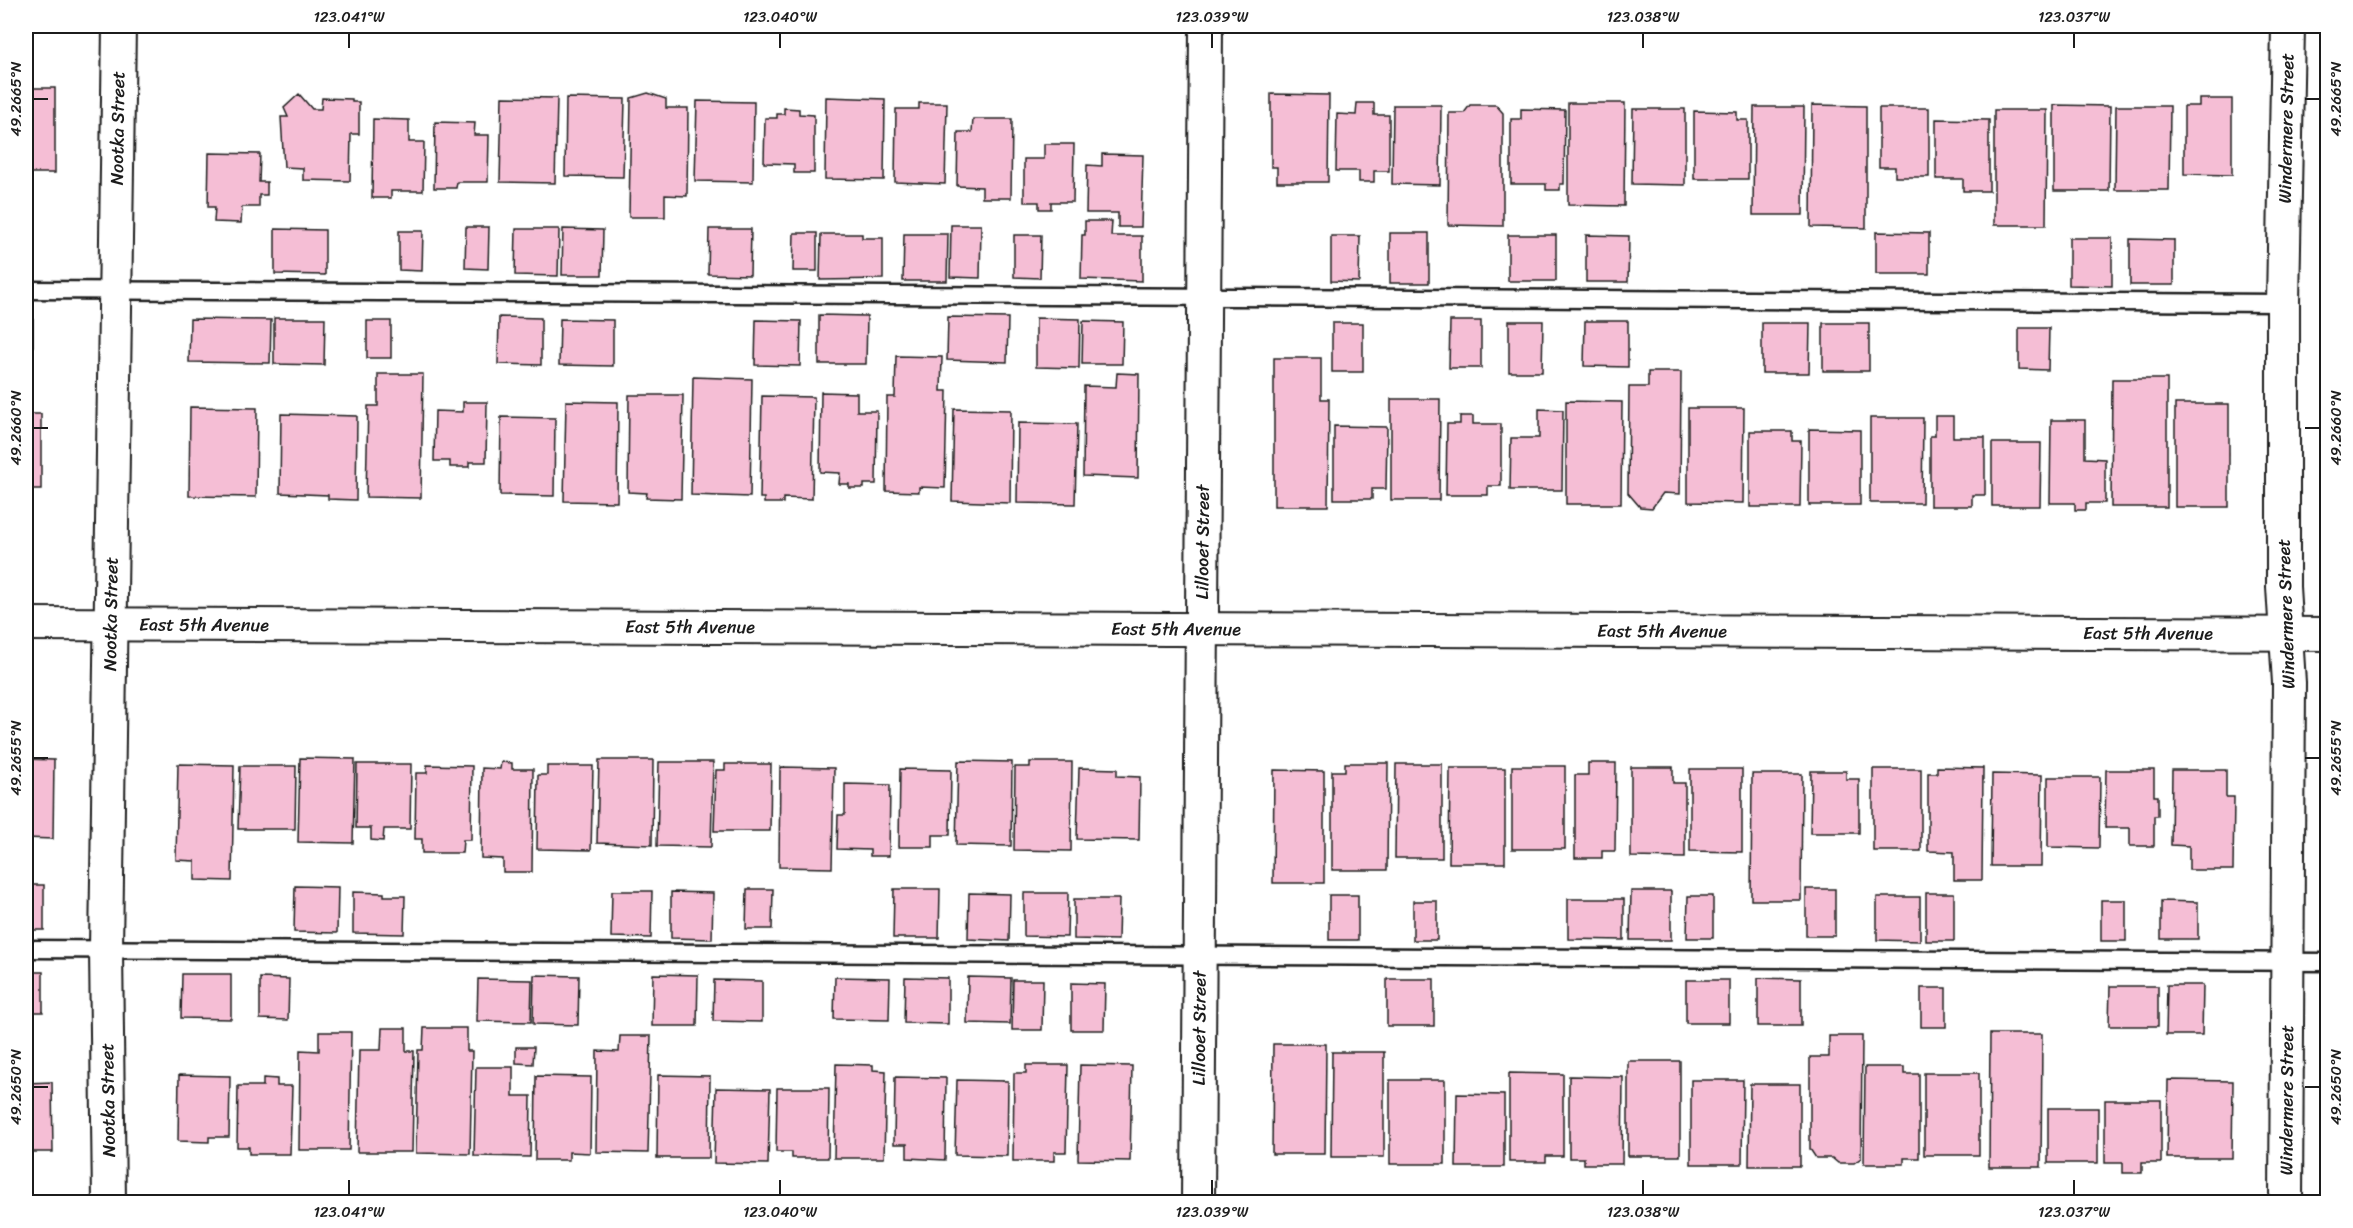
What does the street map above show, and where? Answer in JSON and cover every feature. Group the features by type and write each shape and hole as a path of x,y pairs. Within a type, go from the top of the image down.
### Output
{"street":[{"name":"Nootka Street","path":"109,1203 106,949 118,26"},
{"name":"Lillooet Street","path":"1198,1203 1206,26"},
{"name":"Windermere Street","path":"2286,1203 2289,682 2285,634 2283,303 2288,26"},
{"name":"East 5th Avenue","path":"26,624 2328,634"}],"lane":[{"path":"26,290 2283,303"},
{"path":"26,949 2328,962"}],"building":[{"path":"26,88 55,88 55,173 26,173"},
{"path":"648,93 666,99 666,108 688,108 687,196 665,195 665,217 629,217 631,98"},
{"path":"299,94 312,109 321,109 322,98 352,99 352,102 359,102 359,134 351,134 350,181 303,180 303,168 284,167 281,117 288,117 284,108"},
{"path":"1271,94 1329,95 1328,182 1277,182 1277,167 1271,167"},
{"path":"502,97 557,98 555,183 500,182"},
{"path":"826,97 885,99 884,180 825,179"},
{"path":"566,98 625,99 623,177 565,176"},
{"path":"2199,99 2232,99 2232,175 2184,174 2184,106 2199,106"},
{"path":"697,101 754,102 753,182 695,181"},
{"path":"919,103 947,103 945,184 895,182 896,109 919,109"},
{"path":"1357,103 1374,103 1374,115 1389,115 1389,171 1374,171 1374,182 1359,182 1359,171 1336,171 1337,114 1356,115"},
{"path":"1568,103 1625,103 1624,206 1568,205"},
{"path":"1393,105 1441,105 1440,185 1392,184"},
{"path":"1470,105 1496,105 1503,113 1503,226 1448,225 1449,113 1464,113"},
{"path":"1812,105 1866,106 1866,228 1811,227"},
{"path":"2054,105 2110,106 2109,191 2054,191"},
{"path":"2116,106 2170,106 2169,190 2115,190"},
{"path":"1754,107 1804,107 1803,215 1753,215"},
{"path":"784,108 799,109 799,114 814,115 814,173 794,173 794,164 764,163 765,118 777,118 777,114 784,114"},
{"path":"1879,108 1929,108 1929,177 1895,177 1895,167 1879,167"},
{"path":"1521,109 1565,110 1564,184 1560,184 1560,190 1546,190 1546,184 1511,184 1511,119 1521,119"},
{"path":"1633,109 1685,109 1685,185 1632,184"},
{"path":"1994,110 2047,110 2046,225 1994,225"},
{"path":"1694,111 1737,112 1737,120 1748,120 1748,179 1694,179"},
{"path":"373,119 409,120 409,142 424,142 423,191 391,191 391,198 372,198"},
{"path":"973,119 1012,119 1011,198 982,198 982,187 957,186 958,132 972,132"},
{"path":"1936,119 1989,120 1989,191 1963,191 1963,179 1936,179"},
{"path":"435,122 475,123 474,135 489,135 488,182 457,182 456,188 434,188"},
{"path":"1044,144 1074,144 1073,202 1051,202 1051,209 1039,209 1039,202 1024,202 1024,159 1044,159"},
{"path":"209,153 260,154 259,182 267,182 267,195 259,195 259,207 242,207 241,223 214,222 215,207 208,207"},
{"path":"1102,154 1143,155 1141,227 1118,227 1118,213 1086,213 1087,165 1102,166"},
{"path":"1085,221 1112,221 1111,236 1142,236 1142,281 1081,279 1082,235 1085,235"},
{"path":"951,225 981,225 980,278 950,277"},
{"path":"466,227 489,227 488,269 465,268"},
{"path":"275,229 325,230 325,275 275,274"},
{"path":"516,229 559,229 558,276 515,275"},
{"path":"563,229 603,230 602,275 562,275"},
{"path":"709,229 751,229 750,275 708,274"},
{"path":"399,231 423,231 422,271 399,270"},
{"path":"1876,232 1929,233 1929,274 1876,274"},
{"path":"794,233 817,233 817,271 793,271"},
{"path":"1390,233 1429,233 1429,283 1390,283"},
{"path":"821,234 862,234 862,238 883,238 883,279 820,280"},
{"path":"904,234 948,234 947,281 903,281"},
{"path":"1014,235 1041,235 1040,278 1014,277"},
{"path":"1508,235 1556,235 1556,281 1508,281"},
{"path":"1586,235 1629,236 1628,282 1586,282"},
{"path":"1331,236 1360,236 1359,282 1331,281"},
{"path":"2069,238 2112,238 2112,286 2069,285"},
{"path":"2130,239 2174,240 2174,285 2130,285"},
{"path":"26,312 33,312 33,358 26,358"},
{"path":"819,315 867,316 866,364 819,364"},
{"path":"499,317 541,318 541,365 498,364"},
{"path":"948,317 1008,318 1007,362 947,360"},
{"path":"274,318 325,318 324,365 274,364"},
{"path":"1036,318 1080,319 1079,368 1036,367"},
{"path":"190,319 271,320 270,363 189,362"},
{"path":"560,319 613,320 613,366 559,365"},
{"path":"756,320 801,321 800,366 755,365"},
{"path":"367,321 391,321 391,358 367,358"},
{"path":"1083,321 1123,322 1122,364 1082,364"},
{"path":"1450,321 1481,321 1481,368 1449,368"},
{"path":"1509,321 1543,321 1542,372 1509,372"},
{"path":"1585,321 1628,321 1628,367 1584,366"},
{"path":"1332,323 1363,323 1363,372 1332,372"},
{"path":"1762,323 1810,323 1809,373 1762,373"},
{"path":"1823,323 1869,323 1869,371 1823,371"},
{"path":"2019,328 2049,328 2048,370 2019,369"},
{"path":"896,356 942,357 941,391 947,391 945,488 919,487 919,492 886,491 887,397 895,397"},
{"path":"1274,358 1321,358 1321,399 1329,399 1328,506 1274,506"},
{"path":"1648,372 1681,372 1680,494 1663,493 1652,508 1640,507 1628,493 1629,387 1648,387"},
{"path":"1117,373 1139,374 1138,478 1083,476 1084,386 1116,387"},
{"path":"378,374 423,374 421,498 366,497 368,406 378,406"},
{"path":"693,377 752,379 750,497 691,495"},
{"path":"2112,379 2167,379 2167,507 2111,507"},
{"path":"821,392 857,393 857,411 877,411 876,484 864,484 864,488 849,488 849,484 839,484 840,473 820,472"},
{"path":"629,395 683,395 681,499 646,498 647,493 628,492"},
{"path":"762,396 814,397 812,499 783,498 783,503 764,503 764,498 760,498"},
{"path":"1391,399 1440,399 1439,500 1391,500"},
{"path":"566,401 618,402 617,502 564,501"},
{"path":"1566,401 1622,402 1621,504 1566,504"},
{"path":"463,402 487,402 486,462 469,462 469,467 450,467 450,461 434,461 435,411 463,412"},
{"path":"2175,404 2229,404 2229,507 2175,507"},
{"path":"190,407 257,408 256,497 189,496"},
{"path":"1688,408 1744,408 1743,503 1688,502"},
{"path":"954,409 1011,410 1010,503 952,501"},
{"path":"1539,409 1563,410 1562,490 1510,490 1511,438 1539,438"},
{"path":"26,414 41,414 41,489 26,489"},
{"path":"281,414 357,416 356,500 328,499 328,495 280,493"},
{"path":"1460,416 1473,416 1473,424 1501,424 1501,486 1488,486 1488,495 1446,495 1447,424 1460,424"},
{"path":"1935,416 1953,416 1953,437 1985,437 1985,495 1972,495 1972,506 1930,506 1930,436 1935,436"},
{"path":"501,417 555,418 554,496 500,495"},
{"path":"1870,418 1923,418 1922,503 1870,503"},
{"path":"2051,420 2085,420 2085,458 2105,459 2105,503 2086,503 2086,510 2075,510 2075,503 2050,503"},
{"path":"1018,423 1077,424 1075,504 1017,503"},
{"path":"1334,426 1387,427 1386,489 1372,489 1372,499 1334,499"},
{"path":"1809,429 1860,430 1860,505 1809,505"},
{"path":"1750,431 1792,431 1792,441 1801,441 1800,507 1750,507"},
{"path":"1992,443 2041,443 2040,506 1992,506"},
{"path":"300,758 355,759 353,843 298,842"},
{"path":"26,759 54,760 53,839 26,838"},
{"path":"599,760 653,760 652,845 597,843"},
{"path":"958,761 1012,762 1011,846 956,845"},
{"path":"501,762 512,763 512,769 533,769 532,872 503,872 503,859 481,858 482,768 500,769"},
{"path":"659,762 713,762 711,847 657,846"},
{"path":"1030,762 1072,762 1071,851 1014,850 1015,767 1030,767"},
{"path":"1345,763 1388,763 1387,870 1332,870 1332,771 1345,771"},
{"path":"1588,763 1616,763 1615,851 1602,851 1602,858 1575,858 1575,775 1588,775"},
{"path":"178,764 234,765 232,881 195,880 195,861 176,860"},
{"path":"357,764 411,764 410,829 384,829 383,841 371,840 371,828 356,828"},
{"path":"725,764 771,764 770,831 714,831 716,770 725,770"},
{"path":"1396,764 1442,764 1442,858 1395,858"},
{"path":"427,765 472,766 471,840 463,840 462,853 422,853 422,839 415,839 416,773 427,773"},
{"path":"240,766 296,766 295,829 238,829"},
{"path":"547,766 593,766 591,850 537,849 538,775 547,775"},
{"path":"1512,766 1565,766 1565,849 1512,849"},
{"path":"780,767 834,768 832,868 779,867"},
{"path":"1631,767 1673,767 1673,783 1685,783 1685,858 1631,857"},
{"path":"1937,767 1983,768 1982,880 1954,880 1954,852 1928,851 1928,773 1937,773"},
{"path":"1079,768 1117,769 1117,776 1140,777 1139,840 1077,839"},
{"path":"1450,768 1505,768 1505,863 1449,863"},
{"path":"900,769 951,770 950,835 933,835 933,847 899,847"},
{"path":"1690,769 1742,769 1742,852 1690,851"},
{"path":"1873,769 1921,769 1921,851 1873,851"},
{"path":"1274,770 1324,771 1324,883 1273,883"},
{"path":"2106,770 2154,770 2154,796 2158,796 2158,816 2154,816 2154,846 2130,846 2130,828 2105,828"},
{"path":"2172,770 2226,770 2226,797 2234,797 2233,870 2189,870 2189,846 2171,845"},
{"path":"1811,771 1846,771 1846,779 1859,779 1859,833 1810,833"},
{"path":"1752,774 1802,774 1801,900 1751,900"},
{"path":"1992,774 2042,775 2041,866 1991,866"},
{"path":"2048,777 2100,777 2099,848 2048,847"},
{"path":"845,784 890,785 889,856 870,856 870,850 837,849 838,815 845,815"},
{"path":"26,885 44,885 44,930 26,930"},
{"path":"295,886 338,887 337,933 294,932"},
{"path":"747,889 773,889 772,929 746,929"},
{"path":"894,889 940,889 939,938 893,938"},
{"path":"1806,889 1835,889 1835,936 1806,936"},
{"path":"612,891 652,891 651,938 611,937"},
{"path":"1631,891 1671,891 1671,940 1630,940"},
{"path":"353,892 405,896 404,934 353,933"},
{"path":"671,892 713,893 712,939 671,938"},
{"path":"969,893 1010,894 1009,941 968,939"},
{"path":"1024,893 1068,893 1067,937 1024,936"},
{"path":"1926,893 1954,893 1954,941 1926,941"},
{"path":"1329,895 1358,895 1358,940 1329,940"},
{"path":"1688,896 1713,896 1713,938 1687,938"},
{"path":"1877,897 1920,897 1920,941 1877,940"},
{"path":"1074,899 1119,899 1118,940 1074,939"},
{"path":"1568,899 1624,899 1624,940 1568,939"},
{"path":"2101,900 2126,900 2126,941 2101,941"},
{"path":"1413,901 1437,901 1437,940 1413,940"},
{"path":"2161,901 2198,902 2198,939 2161,939"},
{"path":"26,972 43,972 43,1012 26,1012"},
{"path":"182,974 231,974 231,1019 181,1018"},
{"path":"653,974 698,975 697,1026 652,1026"},
{"path":"534,975 579,976 578,1025 533,1024"},
{"path":"835,977 890,978 889,1020 834,1019"},
{"path":"905,977 948,978 948,1024 904,1023"},
{"path":"968,977 1011,978 1010,1024 967,1023"},
{"path":"260,978 289,979 288,1020 260,1019"},
{"path":"1758,978 1801,979 1801,1026 1758,1026"},
{"path":"478,979 532,980 531,1022 477,1021"},
{"path":"1387,979 1434,979 1434,1026 1387,1026"},
{"path":"714,980 762,981 762,1022 713,1021"},
{"path":"1013,980 1043,980 1042,1030 1012,1030"},
{"path":"1686,980 1729,980 1729,1023 1686,1023"},
{"path":"1071,983 1105,984 1104,1030 1071,1030"},
{"path":"2167,985 2203,985 2202,1035 2166,1035"},
{"path":"2110,986 2158,986 2158,1026 2109,1026"},
{"path":"1921,988 1946,988 1946,1027 1921,1027"},
{"path":"382,1028 406,1028 406,1051 414,1051 412,1152 357,1152 359,1050 381,1050"},
{"path":"424,1028 467,1028 467,1051 472,1051 470,1154 416,1153 418,1050 423,1050"},
{"path":"319,1032 351,1032 349,1150 299,1150 300,1050 319,1051"},
{"path":"1990,1034 2042,1034 2041,1167 1989,1167"},
{"path":"620,1036 651,1036 648,1153 596,1152 597,1051 619,1052"},
{"path":"1829,1036 1862,1036 1861,1158 1854,1163 1838,1163 1832,1158 1816,1158 1810,1149 1810,1057 1829,1057"},
{"path":"1273,1044 1326,1044 1325,1154 1272,1154"},
{"path":"516,1047 534,1047 533,1064 516,1063"},
{"path":"1332,1052 1384,1052 1384,1157 1331,1157"},
{"path":"1628,1061 1680,1061 1680,1156 1628,1156"},
{"path":"836,1064 873,1065 873,1070 886,1071 884,1158 834,1158"},
{"path":"1026,1065 1068,1065 1066,1152 1054,1152 1054,1161 1013,1161 1014,1073 1026,1073"},
{"path":"1080,1065 1132,1066 1130,1161 1078,1160"},
{"path":"476,1067 513,1067 513,1096 531,1096 530,1157 474,1156"},
{"path":"1865,1067 1904,1067 1904,1074 1919,1074 1919,1158 1904,1158 1904,1164 1864,1164"},
{"path":"1509,1073 1563,1074 1563,1156 1546,1156 1546,1162 1509,1162"},
{"path":"1924,1073 1979,1073 1979,1155 1924,1155"},
{"path":"179,1075 230,1076 229,1137 209,1137 209,1142 178,1141"},
{"path":"658,1075 710,1076 709,1158 657,1158"},
{"path":"536,1076 591,1077 590,1153 569,1152 569,1160 535,1160"},
{"path":"1569,1076 1623,1077 1622,1164 1584,1164 1584,1158 1569,1158"},
{"path":"895,1077 946,1078 945,1160 907,1158 907,1144 894,1144"},
{"path":"263,1078 277,1079 277,1086 292,1086 290,1154 249,1154 249,1147 237,1147 238,1086 263,1086"},
{"path":"957,1080 1008,1081 1007,1156 955,1155"},
{"path":"1390,1080 1445,1080 1445,1164 1390,1164"},
{"path":"1691,1080 1743,1080 1742,1164 1691,1164"},
{"path":"2168,1080 2233,1081 2232,1158 2167,1158"},
{"path":"52,1082 53,1152 26,1152 26,1083"},
{"path":"1750,1084 1800,1084 1800,1166 1749,1166"},
{"path":"716,1088 770,1089 768,1164 714,1163"},
{"path":"777,1088 829,1088 828,1158 792,1158 792,1152 776,1152"},
{"path":"1457,1094 1504,1095 1504,1167 1456,1167"},
{"path":"2105,1100 2161,1100 2161,1163 2142,1163 2142,1173 2123,1173 2123,1163 2105,1163"},
{"path":"2048,1108 2098,1108 2098,1163 2048,1163"}]}
